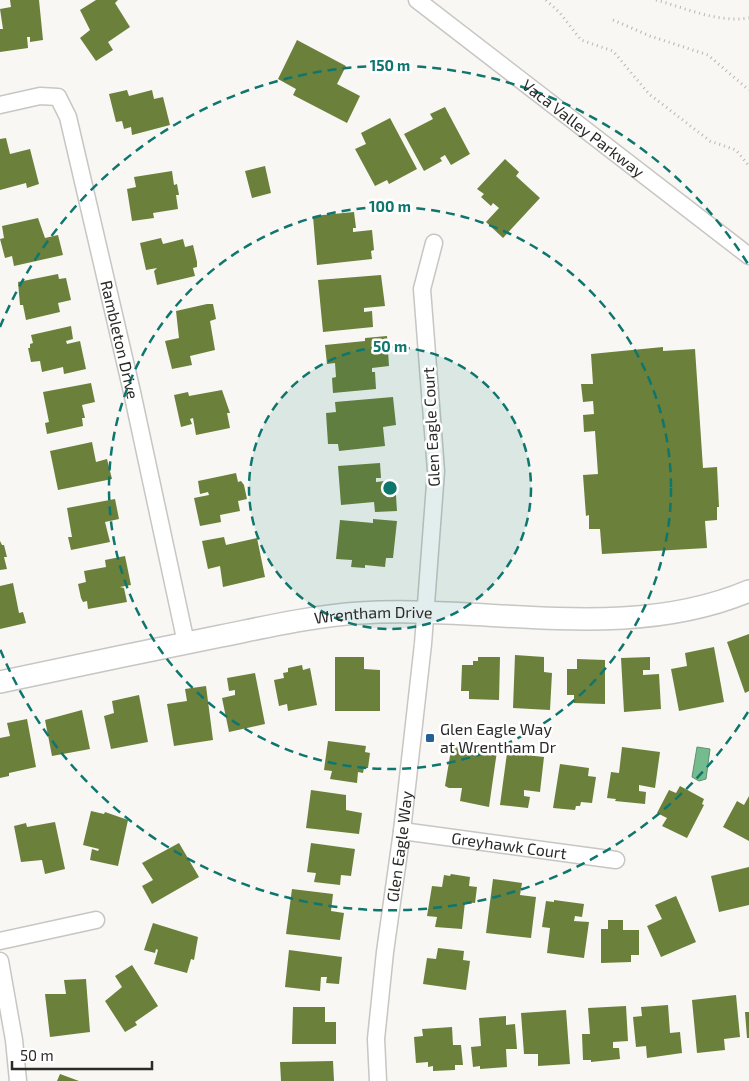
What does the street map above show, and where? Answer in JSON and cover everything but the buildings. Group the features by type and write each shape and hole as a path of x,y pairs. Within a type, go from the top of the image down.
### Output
{"street":[{"name":"Vaca Valley Parkway","path":"417,0 749,256"},
{"name":"Rambleton Drive","path":"0,106 40,96 58,97 68,117 132,392 186,643"},
{"name":"Glen Eagle Court","path":"426,612 436,470 422,289 434,243"},
{"name":"Wrentham Drive","path":"0,682 304,620 359,613 426,612 593,619 648,616 697,609 749,591"},
{"name":"Glen Eagle Way","path":"378,1081 377,1030 384,952 402,831 426,612"},
{"name":"Greyhawk Court","path":"402,831 616,860"},
{"path":"0,941 96,920"},
{"path":"0,961 14,1040 18,1081"}],"path":[{"path":"546,0 560,13 581,40 613,51 649,94 710,141 736,150 749,166"},
{"path":"656,0 719,18 736,20 749,18"},
{"path":"613,20 650,36 708,54 749,90"}],"shaded area":[{"path":"697,747 710,749 706,779 699,781 692,777"}],"place":[{"name":"Glen Eagle Way at Wrentham Dr","path":"430,738"}]}
